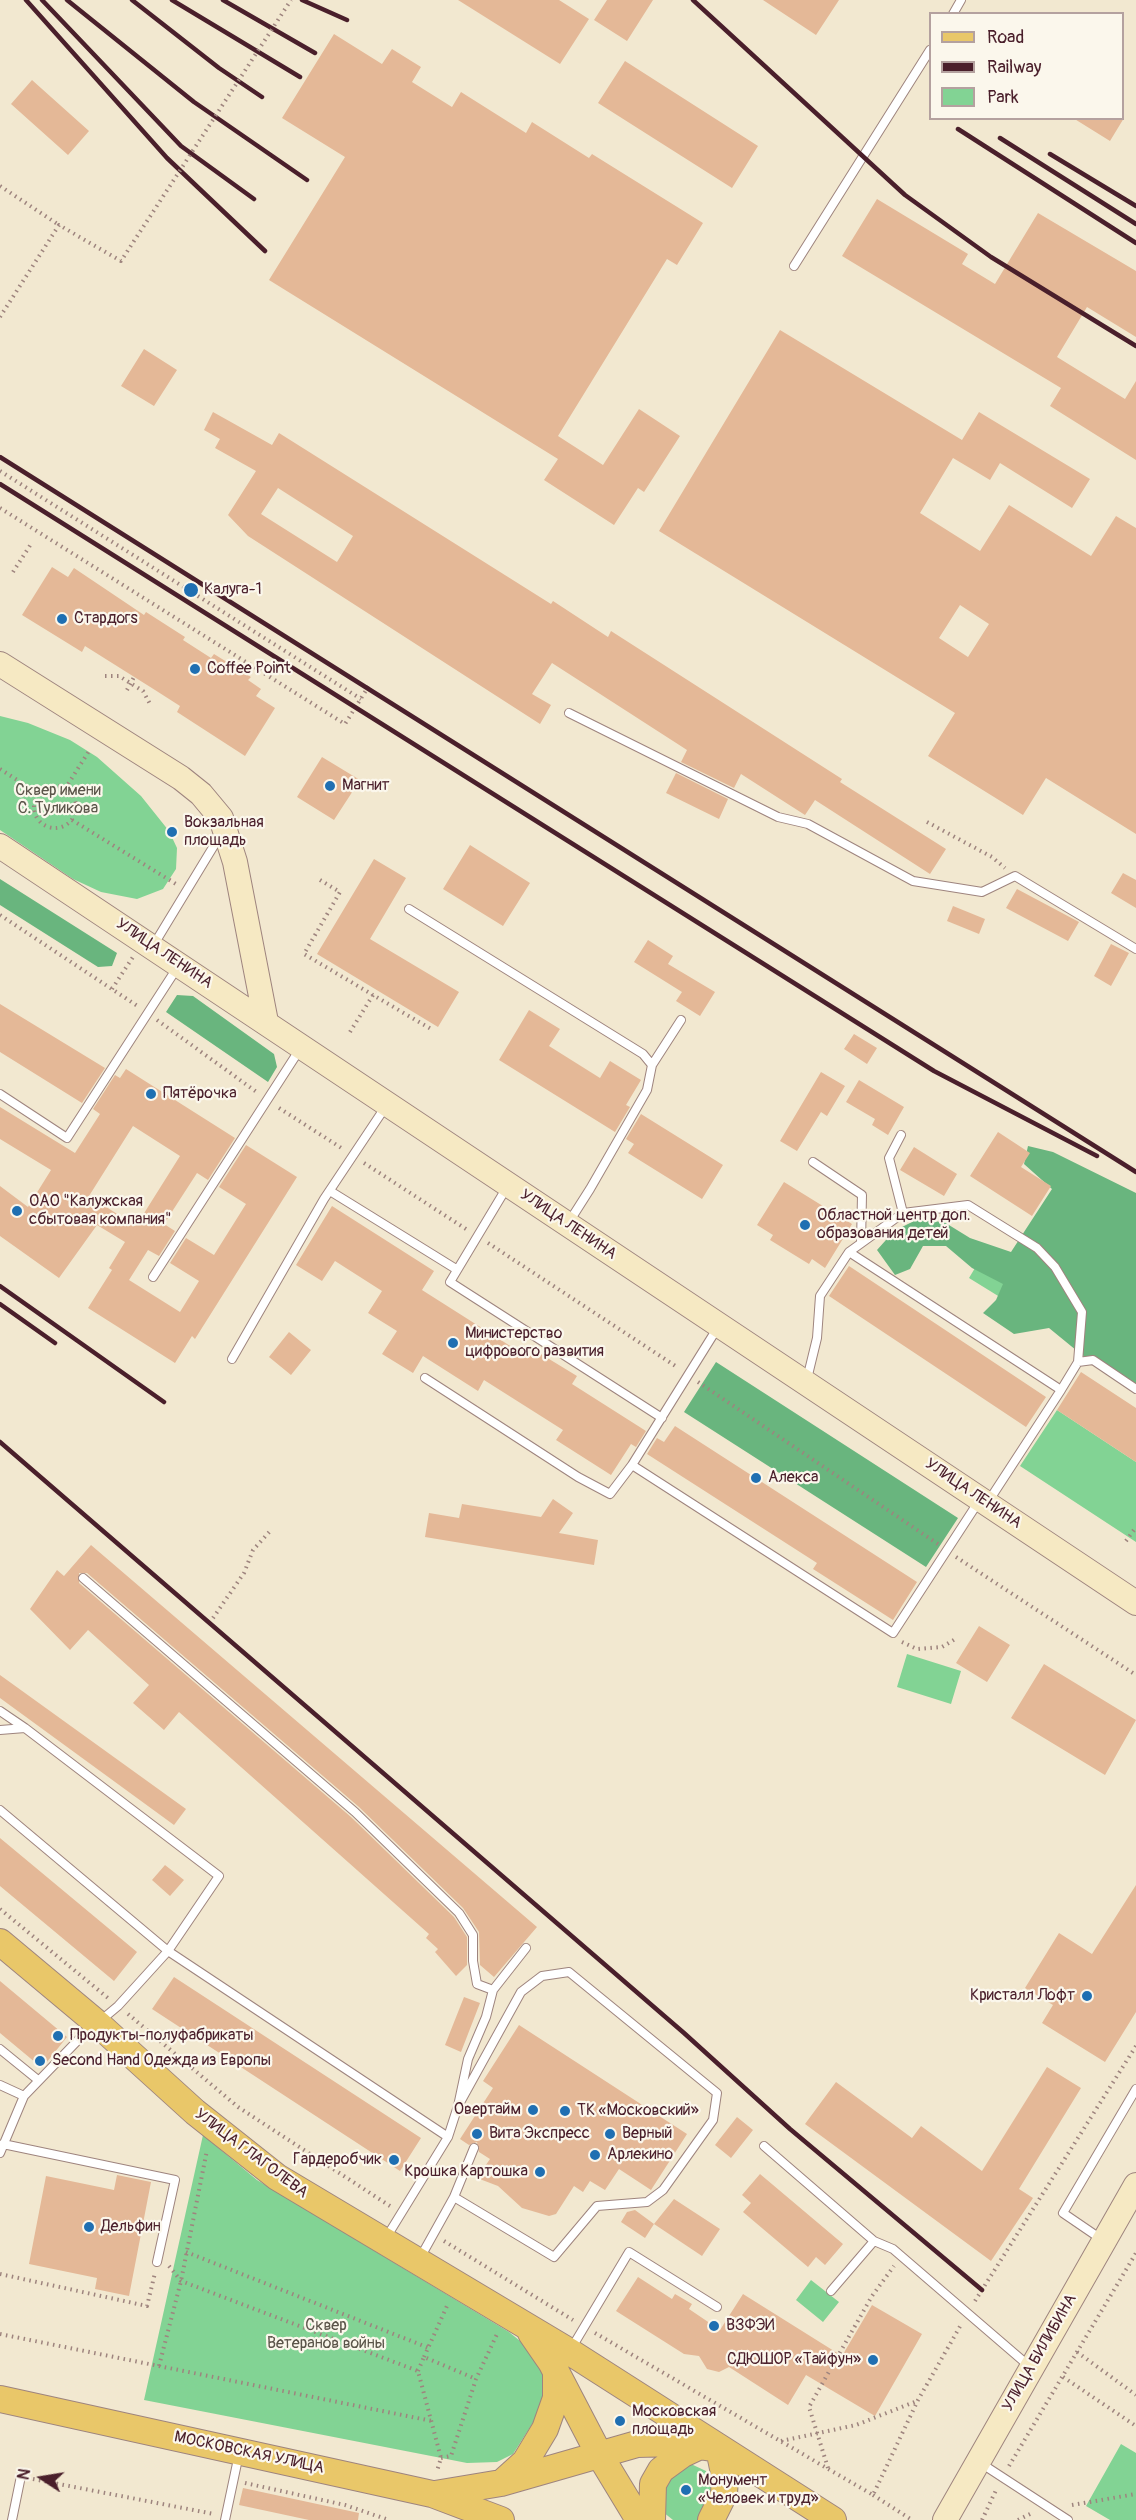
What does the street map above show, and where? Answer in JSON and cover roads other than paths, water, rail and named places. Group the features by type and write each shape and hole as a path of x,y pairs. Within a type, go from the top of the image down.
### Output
{"main road":[{"path":"0,664 181,778 222,818 235,862 266,1022"},
{"name":"УЛИЦА ЛЕНИНА","path":"0,846 144,951 179,965 266,1022 718,1327 1136,1603"},
{"name":"УЛИЦА ГЛАГОЛЕВА","path":"0,1942 98,2024 249,2157 301,2193 508,2316 529,2330 563,2361"},
{"name":"УЛИЦА БИЛИБИНА","path":"945,2520 1104,2241 1126,2210 1136,2185"},
{"path":"563,2361 833,2520"},
{"path":"563,2361 598,2454 639,2520"},
{"path":"501,2483 525,2462 545,2429 556,2398 563,2361"},
{"name":"МОСКОВСКАЯ УЛИЦА","path":"0,2399 432,2494 496,2519"},
{"path":"432,2494 501,2483 619,2447 653,2442 710,2447"},
{"path":"652,2520 653,2484 661,2470 683,2454 710,2447"},
{"path":"710,2447 725,2478 724,2494 711,2520"}],"lane":[{"path":"794,266 929,52"},
{"path":"569,713 778,817 808,824 914,881 982,892 1015,876 1136,949"},
{"path":"144,951 224,829"},
{"path":"409,909 643,1054 652,1065"},
{"path":"0,1094 67,1138 179,965"},
{"path":"567,1224 590,1189 646,1090 652,1065 681,1020"},
{"path":"153,1277 302,1046"},
{"path":"232,1359 330,1191 388,1103"},
{"path":"901,1135 889,1158 903,1213"},
{"path":"813,1162 862,1195 861,1243"},
{"path":"509,1185 450,1282 662,1418"},
{"path":"330,1191 456,1269"},
{"path":"632,1465 893,1633 947,1550 984,1501 1078,1362 1082,1312 1055,1267 1037,1248 968,1205 903,1213 849,1252 820,1296 817,1338 806,1384"},
{"path":"849,1252 1061,1390"},
{"path":"425,1378 578,1477 610,1494 632,1465 718,1327"},
{"path":"1078,1362 1093,1360 1136,1389"},
{"path":"83,1578 355,1812 459,1913 473,1935 473,1961 477,1984 493,1990"},
{"path":"0,1711 219,1876 168,1951 118,2006 81,2037 24,2096 2,2148 175,2180 157,2262"},
{"path":"0,1730 25,1728"},
{"path":"0,1810 168,1951 448,2137"},
{"path":"383,2243 448,2137 458,2106 468,2059 486,2017 493,1990 526,1948"},
{"path":"454,2197 554,2257 597,2206 647,2202 663,2190 713,2120 717,2093 569,1972 542,1976 521,1992 458,2106"},
{"path":"0,2049 38,2080"},
{"path":"0,2085 24,2096"},
{"path":"1104,2241 1063,2213 1136,2089"},
{"path":"764,2146 874,2241 893,2249 926,2282 969,2312 1032,2368"},
{"path":"417,2262 435,2235 454,2197 474,2148"},
{"path":"831,2291 874,2241"},
{"path":"563,2361 629,2252 717,2307"},
{"path":"225,2518 240,2451"},
{"path":"978,2462 1068,2520"},
{"path":"12,2520 21,2476"}],"railway":[{"path":"26,0 167,158 265,251"},
{"path":"42,0 181,146 254,199"},
{"path":"67,0 194,102 307,180"},
{"path":"132,0 219,68 262,97"},
{"path":"172,0 300,77"},
{"path":"223,0 315,53"},
{"path":"302,0 347,20"},
{"path":"693,0 905,195 991,257 1136,346"},
{"path":"958,129 1136,243"},
{"path":"1000,138 1136,224"},
{"path":"1050,154 1136,206"},
{"path":"0,457 1136,1172"},
{"path":"0,484 934,1071 1097,1156"},
{"path":"0,1286 164,1402"},
{"path":"0,1304 55,1343"},
{"path":"0,1442 684,2033 790,2129 982,2290"}],"place":[{"name":"Калуга-1","path":"191,590"},
{"name":"Стардогs","path":"62,619"},
{"name":"Coffee Point","path":"195,669"},
{"name":"Магнит","path":"330,786"},
{"name":"Вокзальная площадь","path":"172,832"},
{"name":"Пятёрочка","path":"151,1094"},
{"name":"ОАО \"Калужская сбытовая компания\"","path":"17,1211"},
{"name":"Областной центр доп. образования детей","path":"805,1225"},
{"name":"Министерство цифрового развития","path":"453,1343"},
{"name":"Алекса","path":"756,1478"},
{"name":"Кристалл Лофт","path":"1087,1996"},
{"name":"Продукты-полуфабрикаты","path":"58,2036"},
{"name":"Second Hand Одежда из Европы","path":"40,2061"},
{"name":"Овертайм","path":"533,2110"},
{"name":"ТК «Московский»","path":"565,2111"},
{"name":"Вита Экспресс","path":"477,2134"},
{"name":"Верный","path":"610,2134"},
{"name":"Арлекино","path":"595,2155"},
{"name":"Гардеробчик","path":"394,2160"},
{"name":"Крошка Картошка","path":"540,2172"},
{"name":"Дельфин","path":"89,2227"},
{"name":"ВЗФЭИ","path":"714,2326"},
{"name":"СДЮШОР «Тайфун»","path":"873,2360"},
{"name":"Московская площадь","path":"620,2421"},
{"name":"Монумент «Человек и труд»","path":"686,2490"}],"park label":[{"name":"Сквер имени С. Туликова","path":"58,800"},
{"name":"Сквер Ветеранов войны","path":"326,2335"}]}
